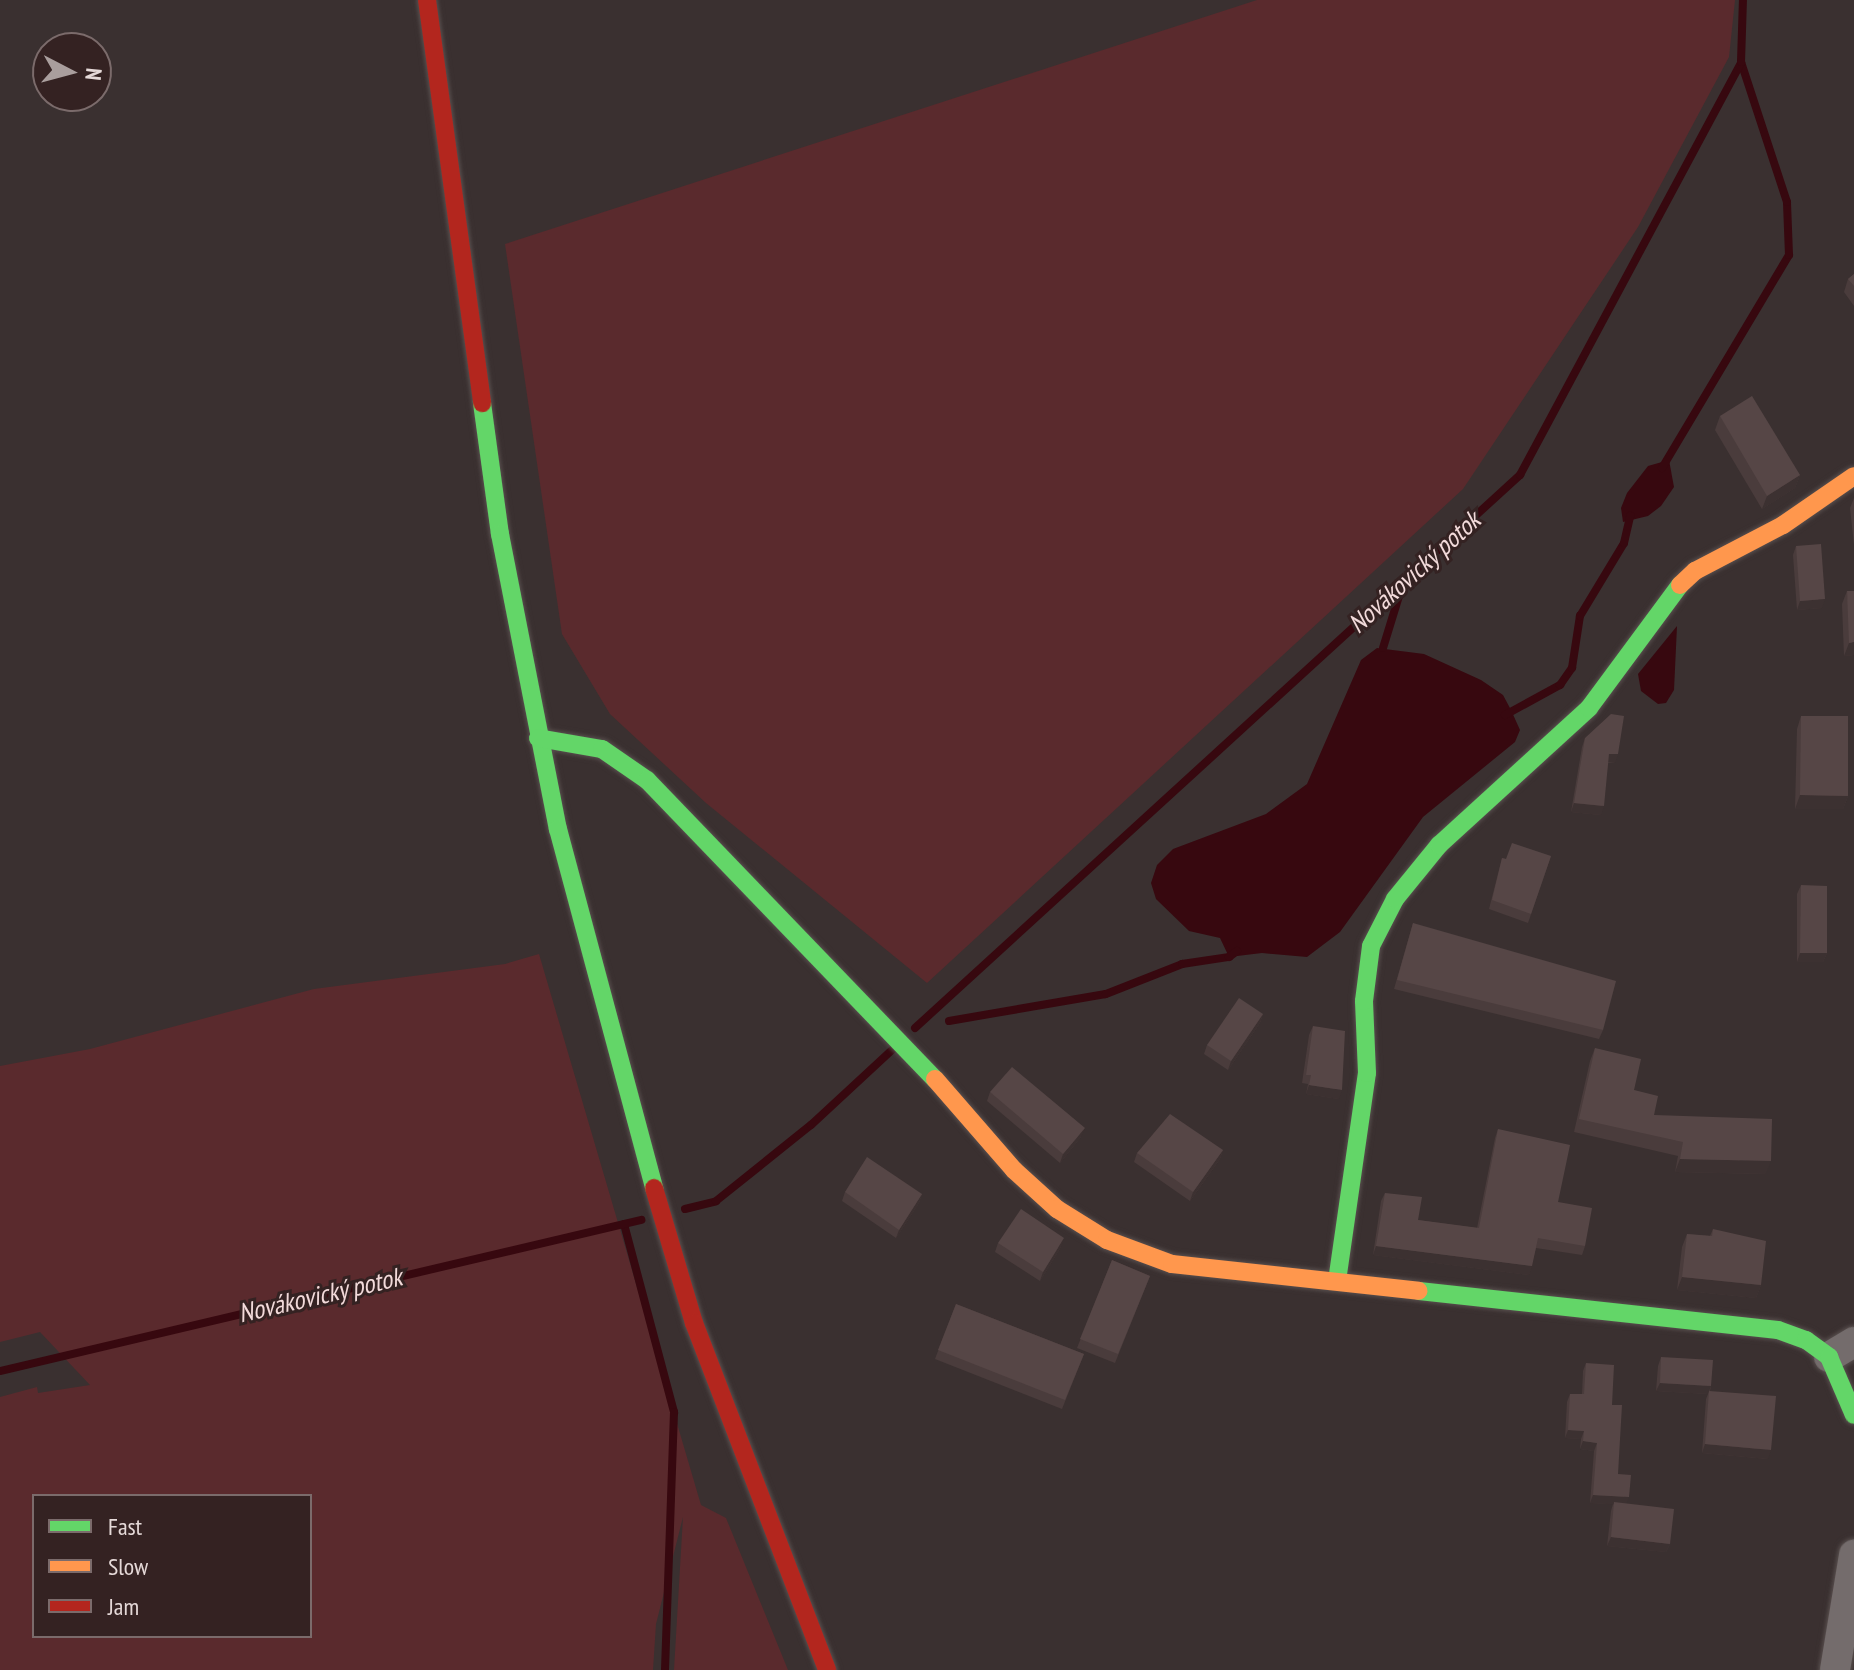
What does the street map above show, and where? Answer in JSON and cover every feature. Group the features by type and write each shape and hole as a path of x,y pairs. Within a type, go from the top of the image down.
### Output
{"street":[{"path":"427,0 500,534 538,738 607,1027 694,1323 827,1670"},
{"path":"1337,1281 1367,1073 1364,1001 1371,946 1395,899 1439,845 1589,708 1676,589 1718,556 1783,525 1854,476"},
{"path":"538,738 602,749 647,780 892,1028 1014,1170 1057,1209 1107,1240 1172,1264 1778,1330 1842,1350 1854,1415"},
{"path":"1835,1670 1854,1555"}],"shaded area":[{"path":"1257,0 1735,0 1729,57 1638,227 1463,489 927,983 706,803 610,714 562,634 505,244"},
{"path":"1669,460 1674,487 1661,506 1648,516 1623,522 1621,508 1627,493 1648,466"},
{"path":"1677,626 1674,690 1666,703 1658,704 1641,691 1638,674"},
{"path":"1377,648 1424,654 1481,680 1503,695 1520,730 1515,742 1423,817 1340,932 1307,957 1262,953 1229,957 1220,938 1189,931 1156,899 1151,883 1157,865 1173,849 1266,814 1307,784 1361,660"},
{"path":"539,954 701,1505 726,1518 788,1670 674,1670 683,1517 656,1624 653,1670 0,1670 0,1397 37,1387 38,1393 90,1385 40,1332 0,1342 0,1066 90,1049 314,989 505,964"}],"building":[{"path":"1752,396 1800,475 1767,496 1720,416"},
{"path":"1821,544 1825,599 1800,601 1796,546"},
{"path":"1847,591 1854,591 1854,642 1849,643"},
{"path":"1611,714 1624,716 1618,754 1609,754 1604,806 1574,803 1585,738"},
{"path":"1801,716 1848,716 1848,796 1800,795"},
{"path":"1512,843 1551,856 1531,914 1492,900 1502,858 1506,859"},
{"path":"1801,885 1827,886 1827,953 1800,953"},
{"path":"1413,923 1616,981 1603,1030 1397,980"},
{"path":"1239,998 1263,1014 1231,1061 1207,1045"},
{"path":"1313,1026 1345,1031 1342,1090 1309,1085 1311,1075 1306,1075"},
{"path":"1595,1048 1641,1059 1634,1090 1658,1096 1654,1115 1772,1119 1771,1161 1680,1159 1683,1142 1579,1119"},
{"path":"1012,1067 1085,1128 1063,1154 990,1092"},
{"path":"1170,1114 1223,1150 1193,1192 1137,1153"},
{"path":"1498,1129 1570,1145 1558,1202 1592,1208 1585,1246 1538,1238 1532,1266 1376,1246 1385,1193 1422,1197 1418,1220 1479,1228"},
{"path":"867,1157 922,1194 899,1230 845,1192"},
{"path":"1021,1209 1064,1238 1043,1272 998,1243"},
{"path":"1713,1229 1766,1241 1761,1285 1682,1277 1687,1234 1712,1236"},
{"path":"1112,1260 1150,1276 1118,1354 1080,1339"},
{"path":"956,1304 1084,1354 1065,1400 938,1350"},
{"path":"1661,1357 1713,1360 1711,1386 1660,1383"},
{"path":"1586,1363 1614,1365 1612,1405 1622,1405 1618,1474 1631,1475 1629,1497 1593,1495 1597,1443 1583,1441 1584,1431 1568,1430 1570,1394 1584,1394"},
{"path":"1709,1391 1776,1396 1771,1450 1705,1444"},
{"path":"1614,1502 1674,1509 1670,1544 1611,1537"}],"waterway":[{"name":"Novákovický potok","path":"915,1028 1520,475 1741,62 1743,0"},
{"path":"1662,468 1789,255 1787,202 1741,62"},
{"path":"1505,715 1560,685 1572,668 1580,616 1624,543 1630,516"},
{"path":"1383,648 1403,583"},
{"path":"949,1021 1106,994 1182,964 1229,957 1237,951"},
{"name":"Novákovický potok","path":"685,1209 716,1201 811,1125 893,1049"},
{"name":"Novákovický potok","path":"0,1371 641,1220"},
{"path":"624,1224 674,1412 665,1670"}],"traffic: fast":[{"path":"482,403 500,534 558,829 654,1188"},
{"path":"1337,1281 1367,1073 1364,1001 1371,946 1395,899 1439,845 1589,708 1680,585"},
{"path":"538,738 602,749 647,780 935,1079"},
{"path":"1419,1291 1778,1330 1806,1340 1829,1357 1854,1415"}],"traffic: slow":[{"path":"1680,585 1695,571 1783,525 1854,476"},
{"path":"935,1079 1014,1170 1057,1209 1107,1240 1172,1264 1419,1291"}],"traffic: jam":[{"path":"427,0 482,403"},
{"path":"654,1188 694,1323 827,1670"}]}
